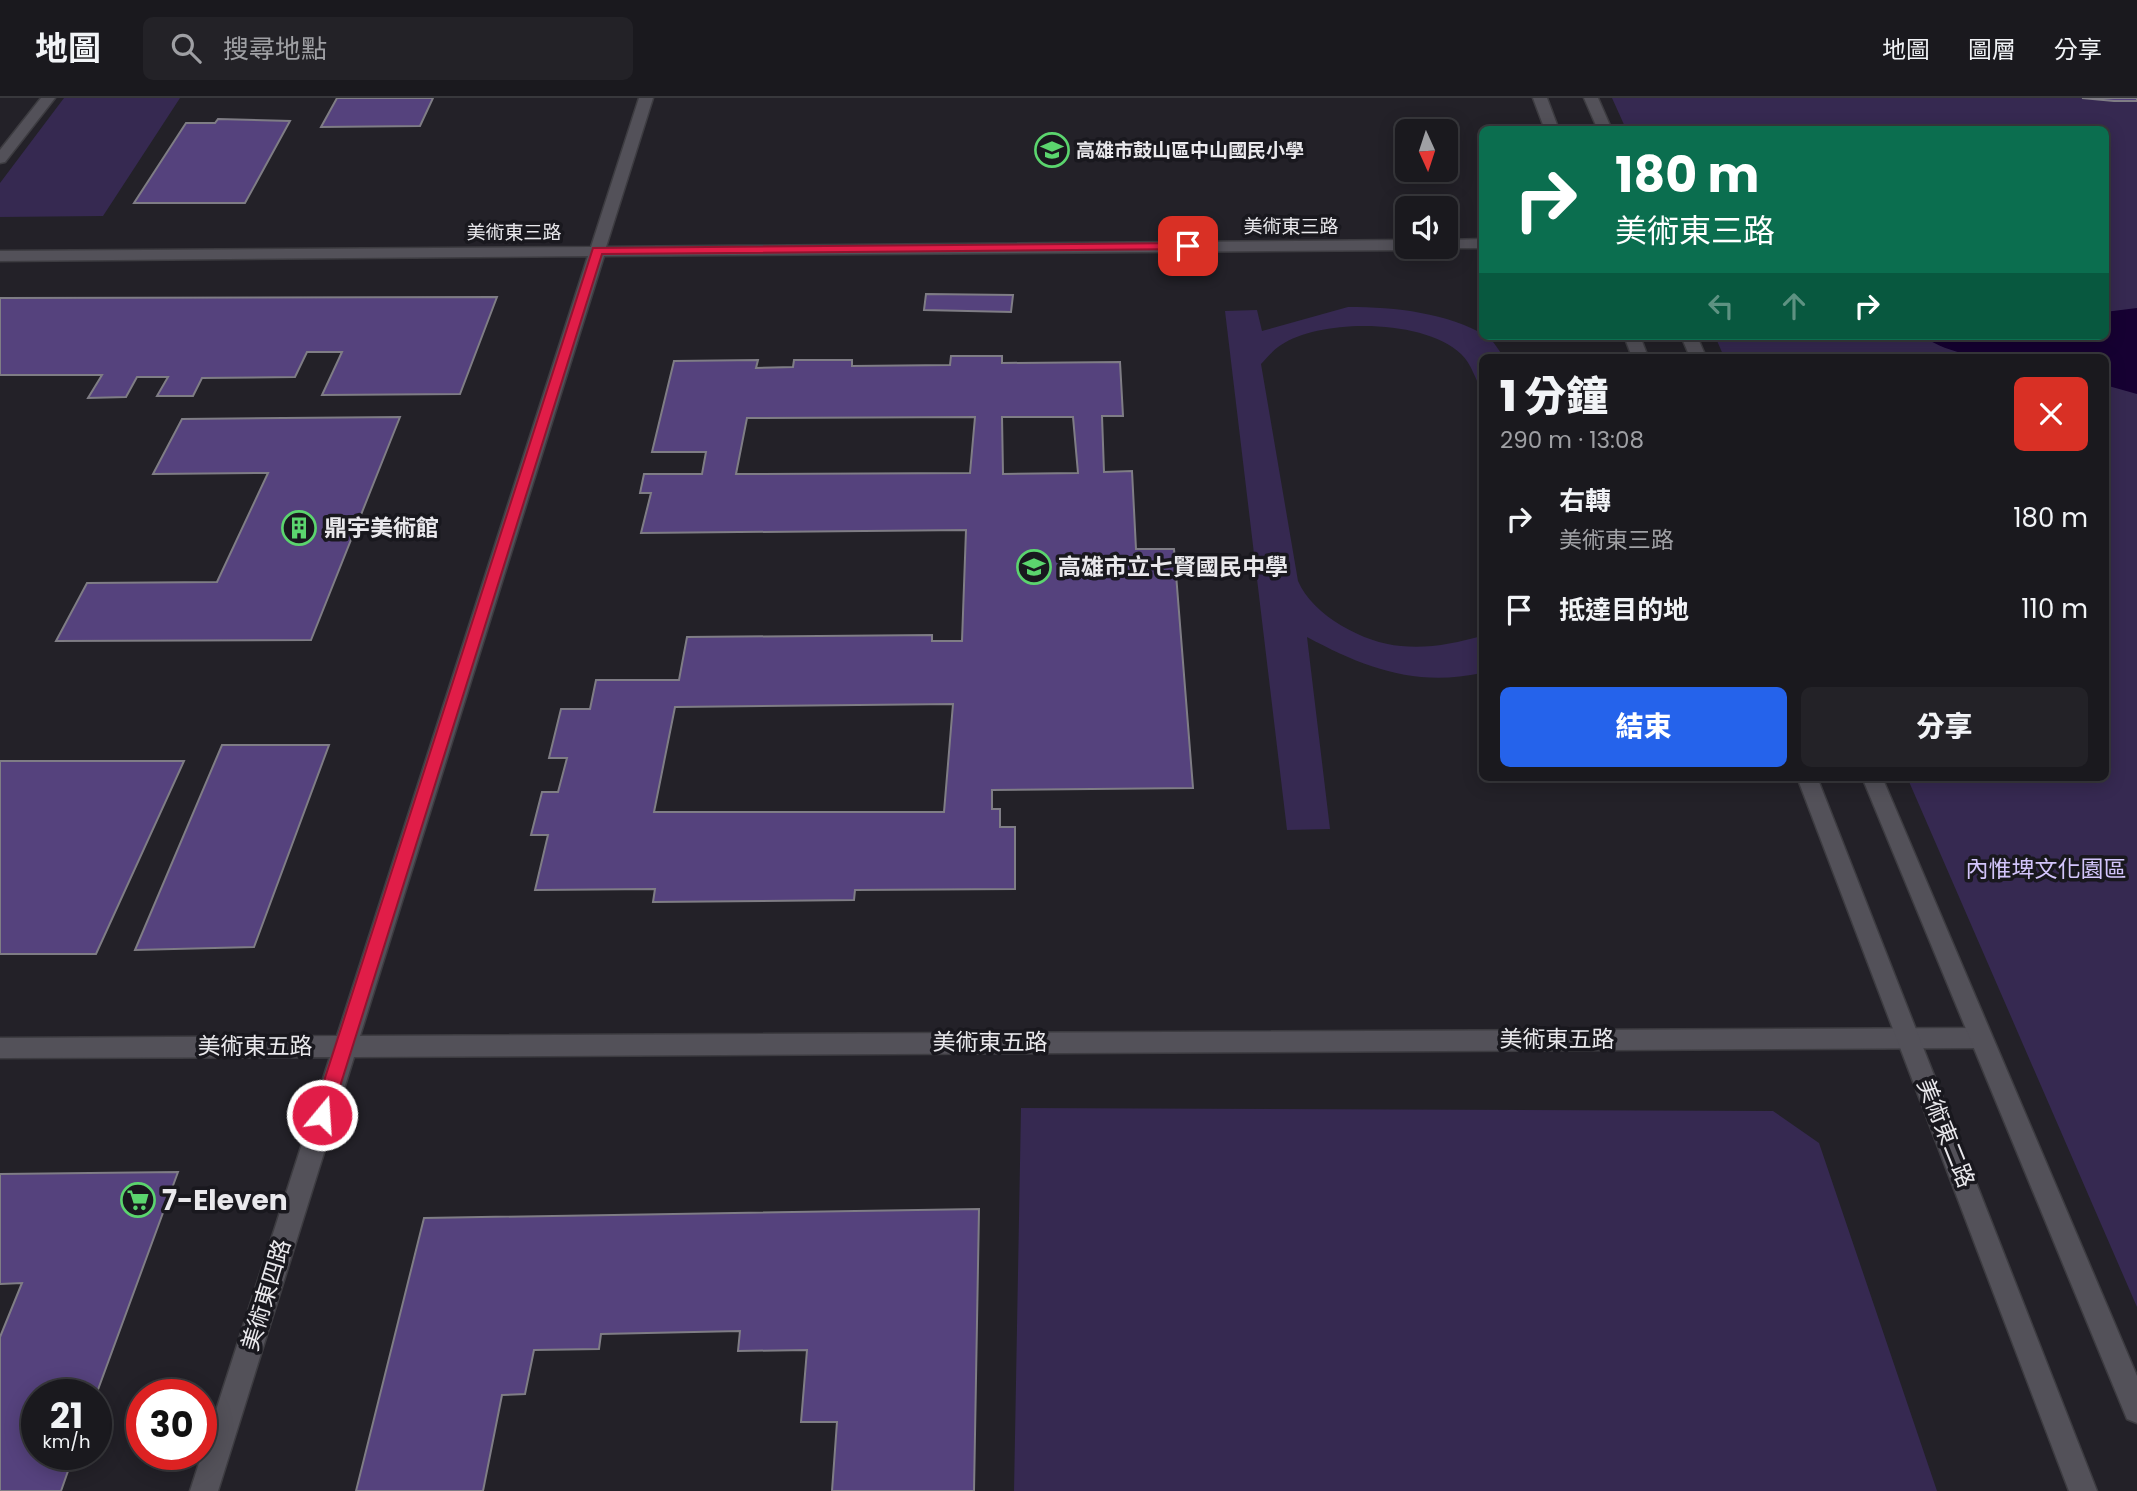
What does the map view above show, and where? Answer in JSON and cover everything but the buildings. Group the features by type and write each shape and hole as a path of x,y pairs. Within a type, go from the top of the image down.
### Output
{"street":[{"path":"0,159 48,98"},
{"name":"美術東四路","path":"204,1491 646,98"},
{"path":"1540,98 1550,126"},
{"path":"1591,98 1603,126"},
{"path":"1458,245 1479,244"},
{"name":"美術東三路","path":"0,256 1395,245"},
{"name":"美術東二路","path":"1809,781 1908,1039 1958,1160 2083,1491"},
{"path":"1874,781 2137,1409"},
{"name":"美術東五路","path":"0,1048 1980,1038"}],"green space":[{"path":"64,98 180,98 103,216 0,217 0,183"},
{"name":"內惟埤文化園區","path":"1612,98 2137,98 2137,1307 1909,781 2109,781 2109,354 1723,354 1717,340 2109,340 2109,126 1625,126"},
{"path":"1348,307 1385,308 1421,313 1472,328 1479,332 1479,340 1491,340 1502,354 1479,354 1479,386 1465,358 1444,342 1399,329 1346,327 1299,336 1278,347 1261,364 1298,581 1305,594 1315,606 1341,626 1371,640 1387,644 1421,647 1479,637 1479,674 1435,678 1412,676 1370,666 1307,637 1330,829 1287,830 1225,311 1257,310 1262,331"},
{"path":"1021,1108 1773,1111 1819,1143 1937,1491 1014,1491"}],"shaded area":[{"path":"2137,308 2137,394 2109,386 2109,354 1969,354 1931,340 2109,340 2109,312"}],"place":[{"name":"高雄市鼓山區中山國民小學","path":"1052,150"},
{"name":"鼎宇美術館","path":"299,528"},
{"name":"高雄市立七賢國民中學","path":"1034,567"},
{"name":"7-Eleven","path":"138,1200"}],"route":[{"path":"322,1115 597,251 1188,246"}]}
